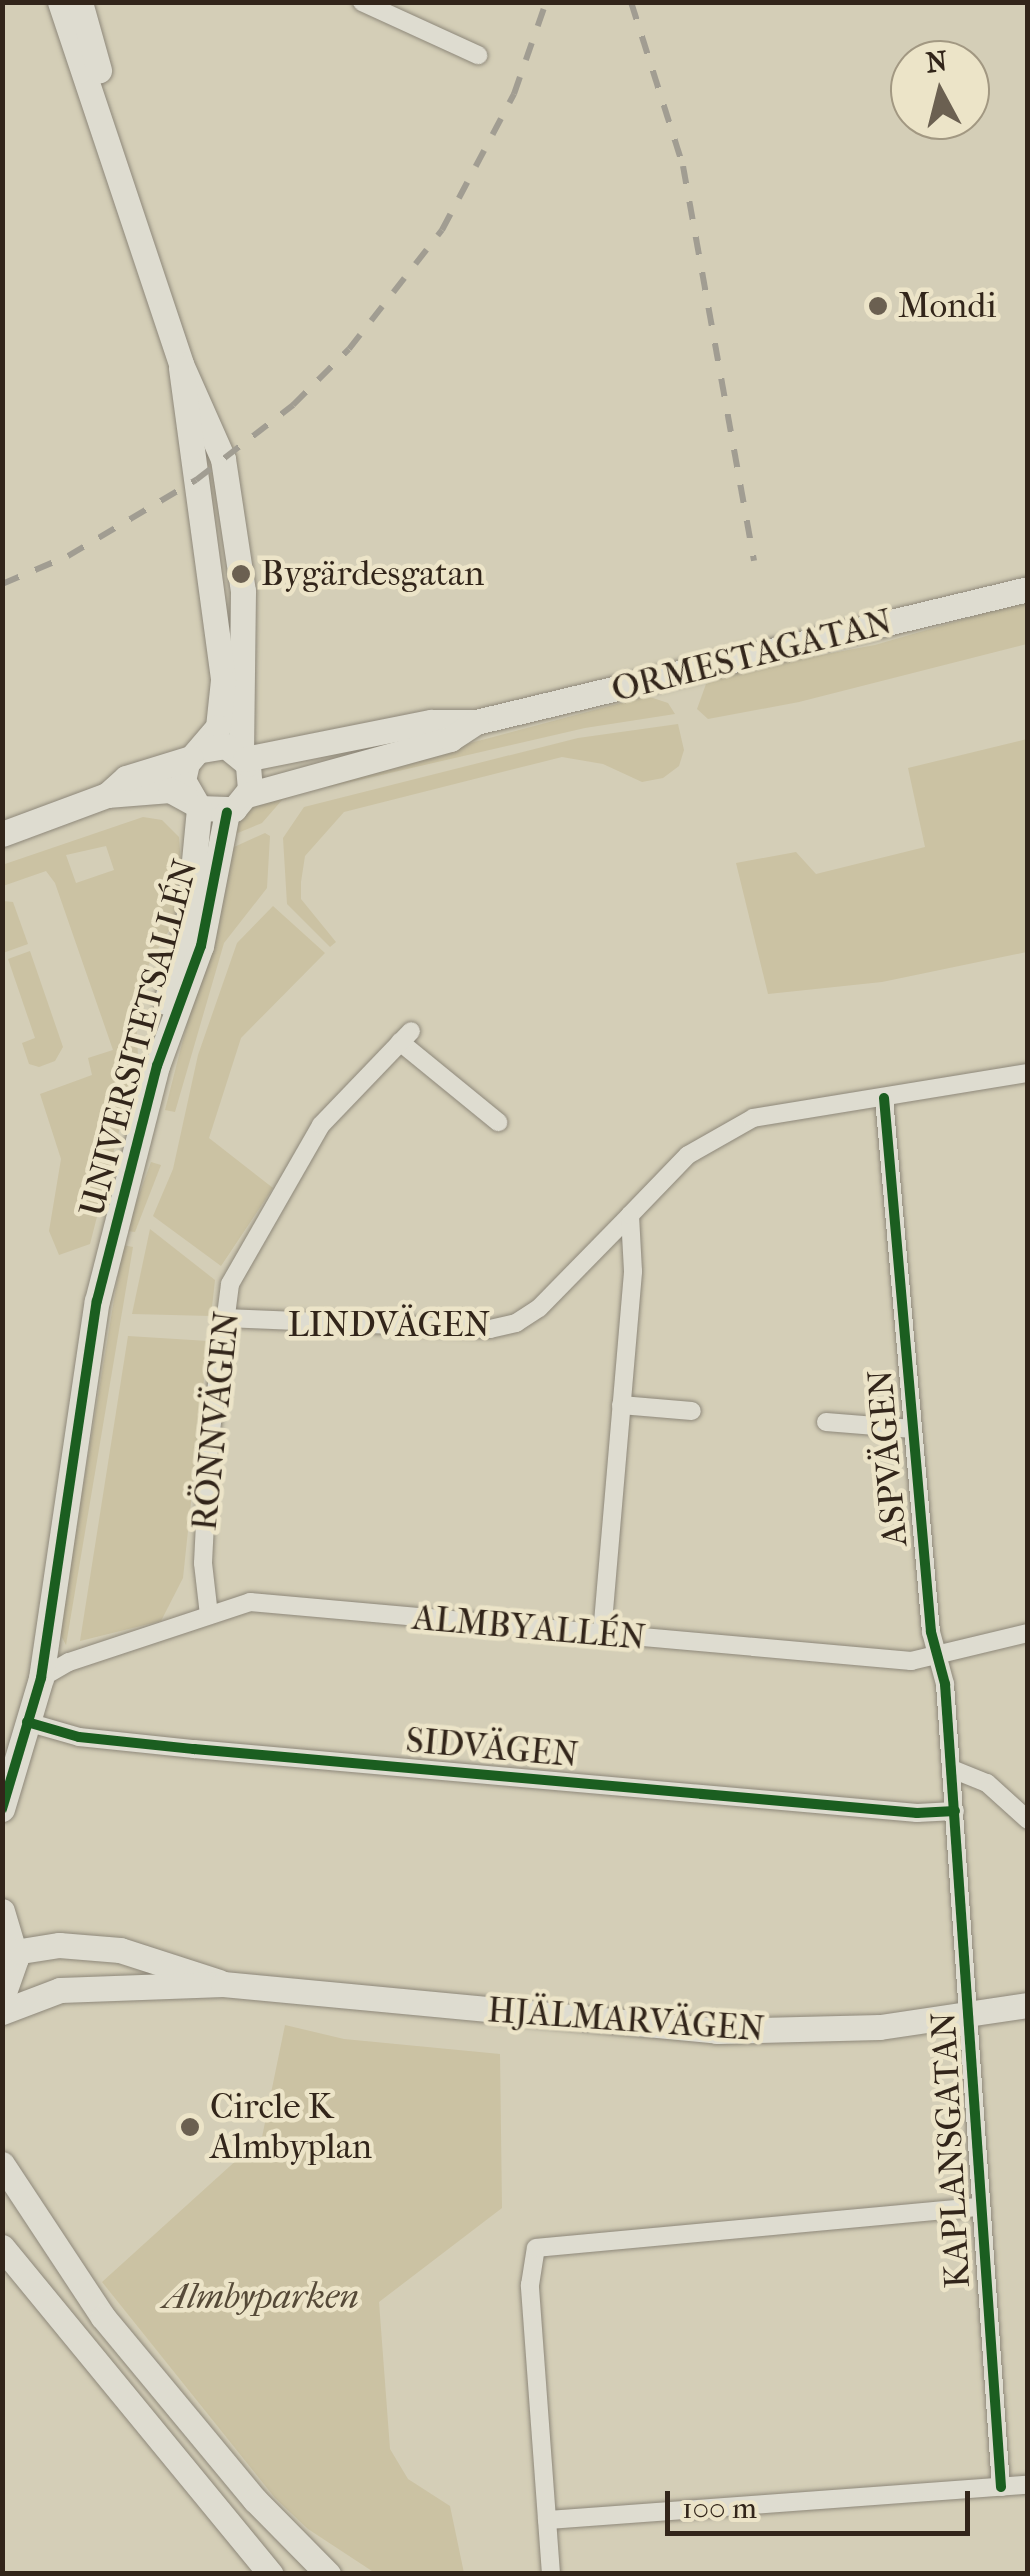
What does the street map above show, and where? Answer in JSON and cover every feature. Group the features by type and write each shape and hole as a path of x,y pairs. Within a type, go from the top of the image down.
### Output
{"street":[{"path":"2,834 107,795 170,790 195,805 237,803 251,777 243,757 245,635 231,502 211,426 181,364 104,120 60,2"},
{"path":"80,2 103,84 104,120"},
{"path":"362,2 478,55"},
{"path":"181,364 222,680 218,727 195,754 183,780 195,805"},
{"name":"ORMESTAGATAN","path":"243,757 431,722 476,722 1028,588"},
{"name":"ORMESTAGATAN","path":"237,803 450,739 476,722"},
{"path":"107,795 126,778 195,754 226,746 243,757"},
{"name":"UNIVERSITETSALLÉN","path":"2,1809 42,1678 97,1301 157,1066 200,946 237,803"},
{"name":"UNIVERSITETSALLÉN","path":"157,1066 159,1029 188,923 195,805"},
{"name":"RÖNNVÄGEN","path":"209,1615 203,1564 209,1446 230,1284 322,1125 406,1036 498,1122"},
{"name":"LINDVÄGEN","path":"225,1318 490,1329 516,1323 539,1308 688,1155 726,1129 802,1106 884,1098 1028,1074"},
{"name":"ASPVÄGEN","path":"884,1098 913,1429 956,1810"},
{"path":"602,1634 632,1272 630,1216"},
{"path":"622,1405 692,1410"},
{"name":"ASPVÄGEN","path":"826,1422 913,1429"},
{"name":"ALMBYALLÉN","path":"42,1678 209,1615 275,1601 882,1660 938,1658 1028,1633"},
{"name":"SIDVÄGEN","path":"27,1722 79,1737 226,1752 916,1813 956,1810"},
{"path":"952,1769 987,1783 1028,1820"},
{"name":"KAPLANSGATAN","path":"956,1810 979,2207 1001,2487"},
{"path":"2,1911 9,1961 2,1998"},
{"name":"HJÄLMARVÄGEN","path":"9,1961 120,1950 223,1984"},
{"path":"9,1961 60,1990"},
{"name":"HJÄLMARVÄGEN","path":"2,2012 60,1990 223,1984 716,2031 880,2027 1028,2005"},
{"path":"2,2164 103,2317 255,2500 328,2574"},
{"path":"551,2574 530,2285 536,2248 554,2242 979,2207"},
{"path":"2,2247 271,2574"},
{"path":"547,2520 1028,2485"}],"green space":[{"path":"1027,601 1027,644 799,702 708,719 697,709 706,684 741,670 875,645"},
{"path":"647,696 668,703 675,714 585,728 329,787 327,781"},
{"path":"678,724 684,750 679,766 663,778 642,782 603,764 562,757 344,812 305,856 301,882 301,899 336,942 330,947 287,904 283,838 304,807 578,738"},
{"path":"1027,739 1027,952 882,982 768,994 736,863 796,852 816,874 925,847 908,768"},
{"path":"316,788 282,800 262,823 233,835 230,824 265,798"},
{"path":"143,817 162,820 179,837 182,878 174,922 149,964 136,1018 138,1057 90,1244 59,1255 49,1231 61,1159 40,1094 92,1075 88,1058 113,1050 55,883 46,871 3,886 2,865","holes":["106,846 114,870 76,883 66,855"]},
{"path":"265,833 270,836 267,888 224,943 175,1112 165,1110 232,848"},
{"path":"3,901 13,902 28,944 3,953"},
{"path":"273,906 325,953 241,1038 209,1138 273,1188 221,1266 153,1216 173,1169 198,1055 237,943"},
{"path":"30,951 63,1047 55,1061 39,1067 29,1064 22,1043 35,1038 8,959"},
{"path":"151,1162 161,1165 135,1232 126,1231"},
{"path":"150,1229 215,1280 211,1316 132,1314"},
{"path":"123,1245 133,1247 66,1645 59,1632"},
{"path":"128,1336 208,1341 183,1578 161,1621 80,1641"},
{"name":"Almbyparken","path":"285,2025 344,2039 500,2054 502,2208 379,2302 390,2449 408,2479 450,2506 464,2573 375,2573 308,2529 275,2498 102,2282 262,2137"}],"railway":[{"path":"2,584 68,556 196,480 293,405 349,349 442,230 514,94 546,2"},
{"path":"631,2 683,166 754,561"}],"cycle path":[{"path":"2,1809 41,1678 97,1301 157,1066 201,946 227,812"},
{"path":"884,1098 931,1632 945,1684 1001,2487"},
{"path":"27,1722 79,1737 194,1749 917,1813 955,1811"}],"place":[{"name":"Mondi","path":"878,306"},
{"name":"Bygärdesgatan","path":"241,574"},
{"name":"Circle K Almbyplan","path":"190,2127"}]}
